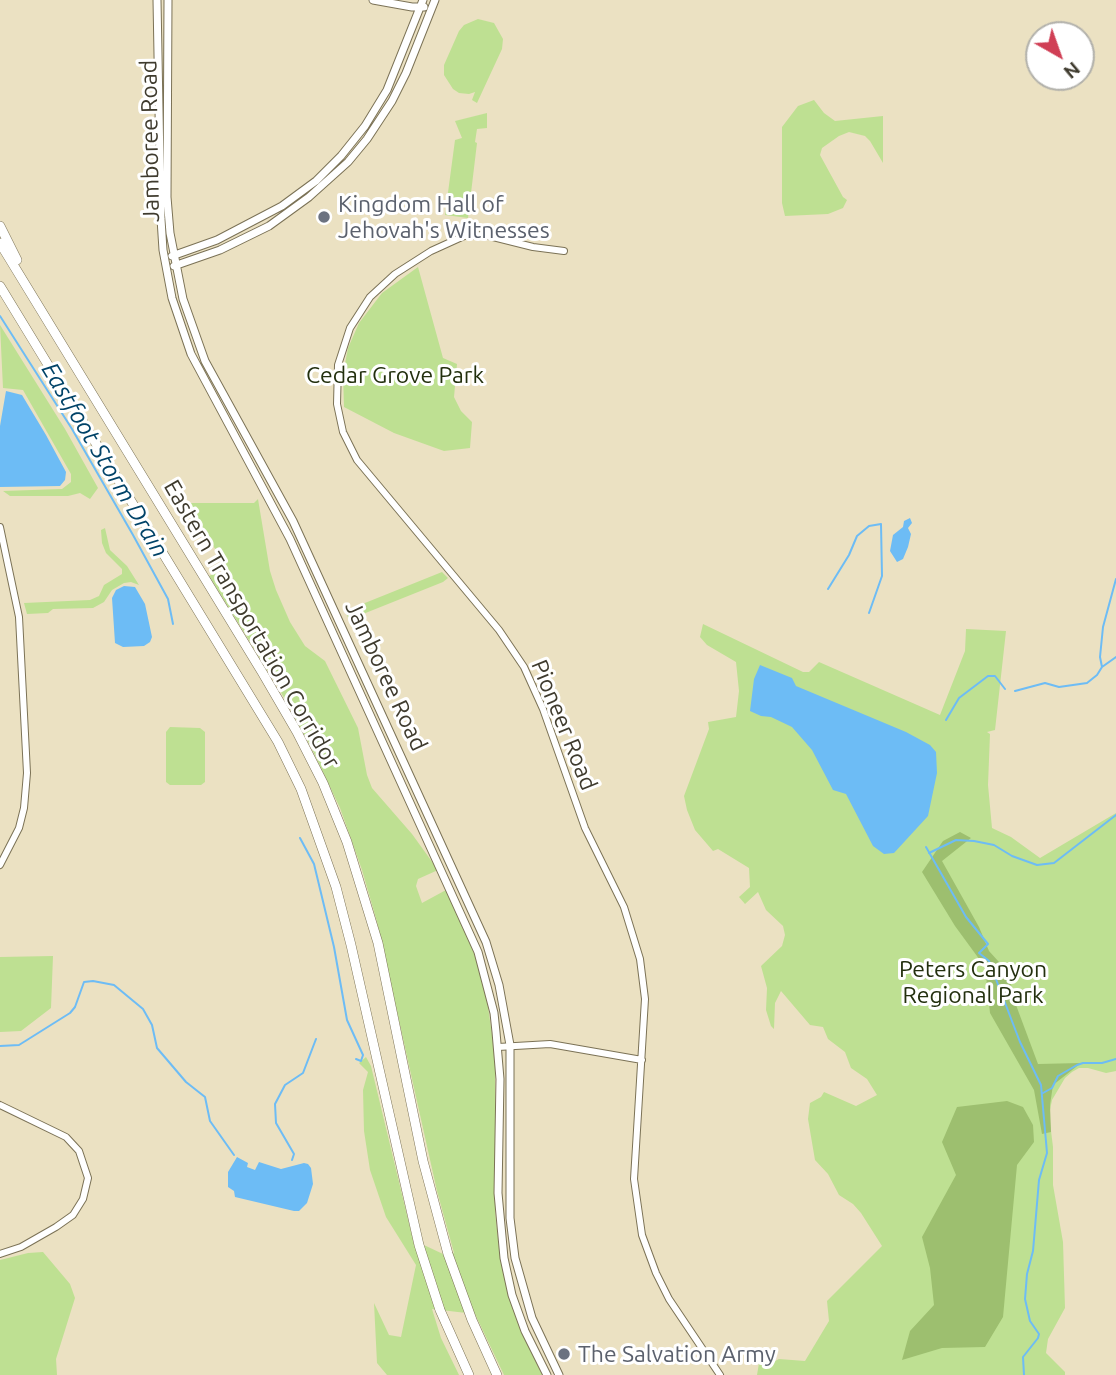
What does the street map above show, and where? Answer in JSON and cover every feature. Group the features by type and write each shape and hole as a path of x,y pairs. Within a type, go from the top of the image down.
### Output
{"highway":[{"path":"0,226 32,294"},
{"name":"Eastern Transportation Corridor","path":"0,243 262,672 323,783 346,842 378,943 423,1161 448,1254 472,1320 497,1375"},
{"name":"Eastern Transportation Corridor","path":"0,288 278,741 301,789 335,887 351,945 419,1245 440,1310 469,1375"}],"main road":[{"name":"Jamboree Road","path":"157,0 159,185 165,259 172,298 191,354 290,539 473,941 494,1013 498,1046 498,1194 504,1258 512,1295 525,1331 547,1375"},
{"name":"Jamboree Road","path":"168,0 167,197 174,255 188,317 205,361 293,521 486,942 499,985 510,1045 510,1218 515,1258 532,1318 559,1375"},
{"path":"373,0 412,7 420,2"},
{"path":"167,268 227,247 269,226 324,185 348,162 392,101 435,0"},
{"path":"165,259 217,240 282,206 316,181 341,156 365,126 394,75 420,2"},
{"path":"420,2 431,9"}],"street":[{"name":"Pioneer Road","path":"564,251 474,234 448,241 429,252 388,279 360,309 343,344 336,391 343,432 357,460 499,630 513,648 535,687 585,828 622,902 636,942 645,999 634,1179 642,1235 669,1299 720,1375"},
{"path":"0,527 19,617 27,773 19,828 0,865"},
{"path":"498,1046 568,1045 642,1060"},
{"path":"0,1105 66,1137 79,1151 88,1178 83,1199 73,1215 20,1247 0,1254"}],"green space":[{"path":"478,19 494,23 503,39 502,49 477,103 472,100 475,92 459,93 453,89 444,75 444,65 459,31 464,25"},
{"path":"814,100 824,113 835,121 883,116 883,163 865,136 849,132 839,136 822,148 820,155 847,200 843,208 828,214 785,216 782,203 782,127 798,106"},
{"path":"487,113 487,128 477,129 468,218 445,215 455,140 462,138 455,121"},
{"name":"Cedar Grove Park","path":"418,267 443,358 457,364 454,397 461,411 472,422 470,448 444,451 394,433 344,407 343,374 348,348 359,323 382,293"},
{"path":"0,325 65,429 98,488 90,499 80,493 68,496 10,496 3,491 62,489 71,482 71,474 23,390 3,388"},
{"path":"258,499 270,571 290,622 305,646 325,661 358,728 372,788 412,834 438,870 418,879 416,886 422,903 446,890 468,936 485,986 495,1056 495,1212 500,1256 517,1321 542,1375 504,1375 475,1314 432,1309 441,1338 459,1375 387,1375 377,1363 374,1303 389,1335 401,1337 416,1265 386,1217 370,1170 364,1131 363,1090 368,1072 359,1063 366,1057 371,1066 414,1244 443,1254 454,1253 437,1191 377,922 362,870 340,808 310,745 278,687 209,576 215,573 231,585 234,581 188,503 254,503"},
{"path":"105,528 110,550 127,566 139,585 124,583 112,590 104,602 93,608 53,609 48,613 27,614 24,603 90,600 99,596 104,585 122,574 122,569 106,553 102,543 101,530"},
{"path":"442,572 448,578 443,582 363,614 355,620 354,630 345,611"},
{"name":"Peters Canyon Regional Park","path":"703,624 803,672 809,672 819,662 940,715 965,651 966,629 1006,631 995,730 987,732 990,734 988,785 992,828 1011,837 1040,858 1116,813 1116,1071 1106,1073 1079,1068 1072,1072 1065,1078 1052,1100 1049,1115 1053,1147 1053,1185 1063,1242 1065,1308 1048,1339 1046,1353 1065,1375 757,1375 759,1363 769,1364 779,1359 805,1361 829,1321 827,1301 882,1246 861,1213 839,1195 828,1174 815,1160 808,1119 810,1103 824,1092 856,1106 877,1095 867,1079 851,1068 845,1052 828,1039 823,1027 810,1025 781,991 775,1003 774,1029 771,1026 766,1010 767,988 761,966 782,946 785,935 783,926 766,910 758,892 745,904 739,897 750,887 749,868 718,849 713,851 695,830 687,810 684,796 709,729 708,722 736,717 739,691 736,662 707,645 700,637"},
{"path":"170,727 200,728 205,732 205,782 201,785 170,785 166,782 166,732"},
{"path":"960,832 971,838 942,861 979,927 989,951 1008,972 1016,1005 1038,1064 1081,1063 1053,1085 1050,1105 1051,1132 1042,1134 1034,1090 990,1013 985,967 955,926 922,872 943,841"},
{"path":"53,956 51,1008 21,1031 0,1032 0,957"},
{"path":"1007,1101 1023,1107 1033,1125 1034,1142 1017,1165 1003,1317 985,1347 942,1348 902,1360 910,1331 934,1305 930,1268 922,1237 956,1175 942,1142 957,1107"},
{"path":"43,1252 70,1284 75,1298 56,1359 57,1375 0,1375 0,1260"}],"water":[{"path":"6,391 22,395 46,435 66,472 65,480 60,486 0,487 0,426"},
{"path":"910,518 912,523 908,528 911,534 908,547 903,559 897,562 890,551 893,535 903,527 904,521"},
{"path":"124,586 135,587 145,604 152,637 144,646 123,647 115,643 112,598 116,590"},
{"path":"760,665 792,678 796,686 906,732 930,745 936,752 937,773 928,816 894,853 884,854 873,846 846,794 833,790 812,750 792,727 750,711 754,679"},
{"path":"237,1157 248,1163 247,1167 255,1170 259,1162 281,1169 308,1164 313,1184 307,1203 299,1211 294,1211 235,1197 234,1191 228,1187 228,1172"}],"waterway":[{"name":"Eastfoot Storm Drain","path":"0,316 72,429 133,535 168,599 173,624"},
{"path":"828,589 849,555 857,536 869,526 881,524 882,576 869,613"},
{"path":"1102,667 1100,657 1103,627 1116,579"},
{"path":"1015,691 1045,683 1059,687 1087,683 1116,657"},
{"path":"946,720 959,698 988,676 995,676 1005,689"},
{"path":"929,853 956,840 974,841 994,845 1012,856 1037,865 1054,863 1116,815"},
{"name":"Eastfoot Storm Drain","path":"300,838 314,864 334,947 347,1020 363,1055 361,1061 356,1059"},
{"path":"926,847 966,917 988,944 979,953 989,961 1020,1042 1041,1085 1047,1153 1039,1180 1033,1251 1027,1274 1025,1299 1030,1321 1039,1334 1023,1357 1024,1375"},
{"path":"0,1046 19,1045 70,1013 84,982 114,985 143,1009 152,1025 157,1048 186,1082 205,1097 210,1121 234,1155"},
{"path":"292,1160 294,1154 276,1123 275,1104 285,1085 303,1073 316,1039"},
{"path":"1043,1093 1052,1088 1058,1076 1077,1065 1116,1059"}],"place":[{"name":"Kingdom Hall of Jehovah's Witnesses","path":"324,217"},
{"name":"The Salvation Army","path":"564,1354"}]}
